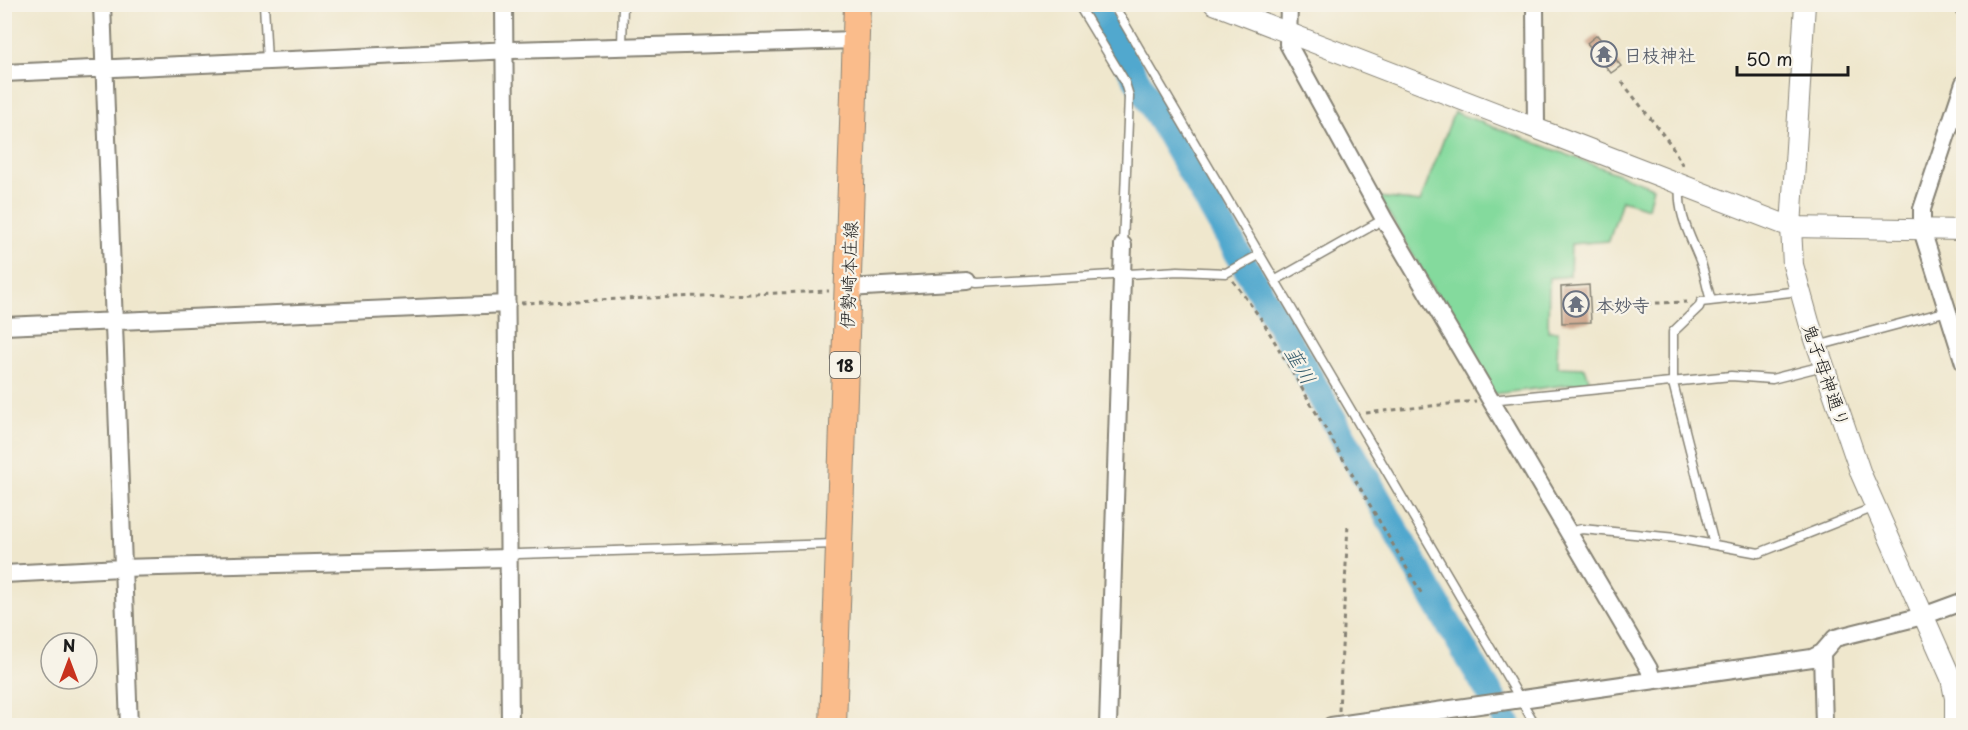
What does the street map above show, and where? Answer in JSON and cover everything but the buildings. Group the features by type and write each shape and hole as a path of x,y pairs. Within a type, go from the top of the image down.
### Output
{"main road":[{"name":"伊勢崎本庄線","path":"833,726 857,4"}],"street":[{"path":"102,4 121,568 129,726"},
{"path":"504,4 510,726"},
{"path":"1214,4 1791,227 1964,230"},
{"path":"1289,4 1288,45 1384,219 1649,669 1652,680"},
{"path":"1535,4 1536,128"},
{"name":"鬼子母神通り","path":"1805,4 1791,227 1793,265 1823,366 1875,507 1951,678 1954,726"},
{"path":"1960,4 1964,8"},
{"path":"4,73 622,47 855,40"},
{"path":"1964,83 1922,209 1922,230 1964,363"},
{"path":"1108,726 1123,245"},
{"path":"848,288 968,281"},
{"path":"4,326 507,304"},
{"path":"4,574 121,568 507,558"},
{"path":"1336,725 1485,702 1812,658 1822,653 1835,638 1923,616 1964,600"},
{"path":"1822,653 1824,726"}],"lane":[{"path":"264,4 267,61"},
{"path":"622,47 623,4"},
{"path":"1078,4 1124,80 1129,96 1123,245"},
{"path":"1113,4 1258,256 1276,280 1516,698 1536,726"},
{"path":"1684,186 1679,200 1686,231 1701,264 1706,301"},
{"path":"1276,280 1384,219"},
{"path":"968,281 978,283 1178,271 1229,272 1258,256"},
{"path":"1714,544 1673,383 1673,332 1706,301 1800,291"},
{"path":"1817,346 1948,311"},
{"path":"1490,400 1731,376 1772,379 1823,366"},
{"path":"1569,532 1581,529 1600,531 1714,544 1759,553 1875,507"},
{"path":"507,558 518,554 839,543"}],"path":[{"path":"1622,82 1672,146 1690,178 1684,186"},
{"path":"1229,272 1262,320 1423,596"},
{"path":"507,304 848,288"},
{"path":"1602,305 1706,301"},
{"path":"1354,416 1490,400"},
{"path":"1336,725 1348,523"}],"green space":[{"path":"1454,112 1653,187 1648,208 1622,200 1609,241 1571,244 1570,276 1549,278 1548,331 1558,331 1557,367 1585,368 1590,382 1494,394 1379,197 1420,202"}],"waterway":[{"name":"韮川","path":"1093,4 1509,726"}],"place":[{"name":"日枝神社","path":"1604,54"},
{"name":"本妙寺","path":"1576,304"}]}
